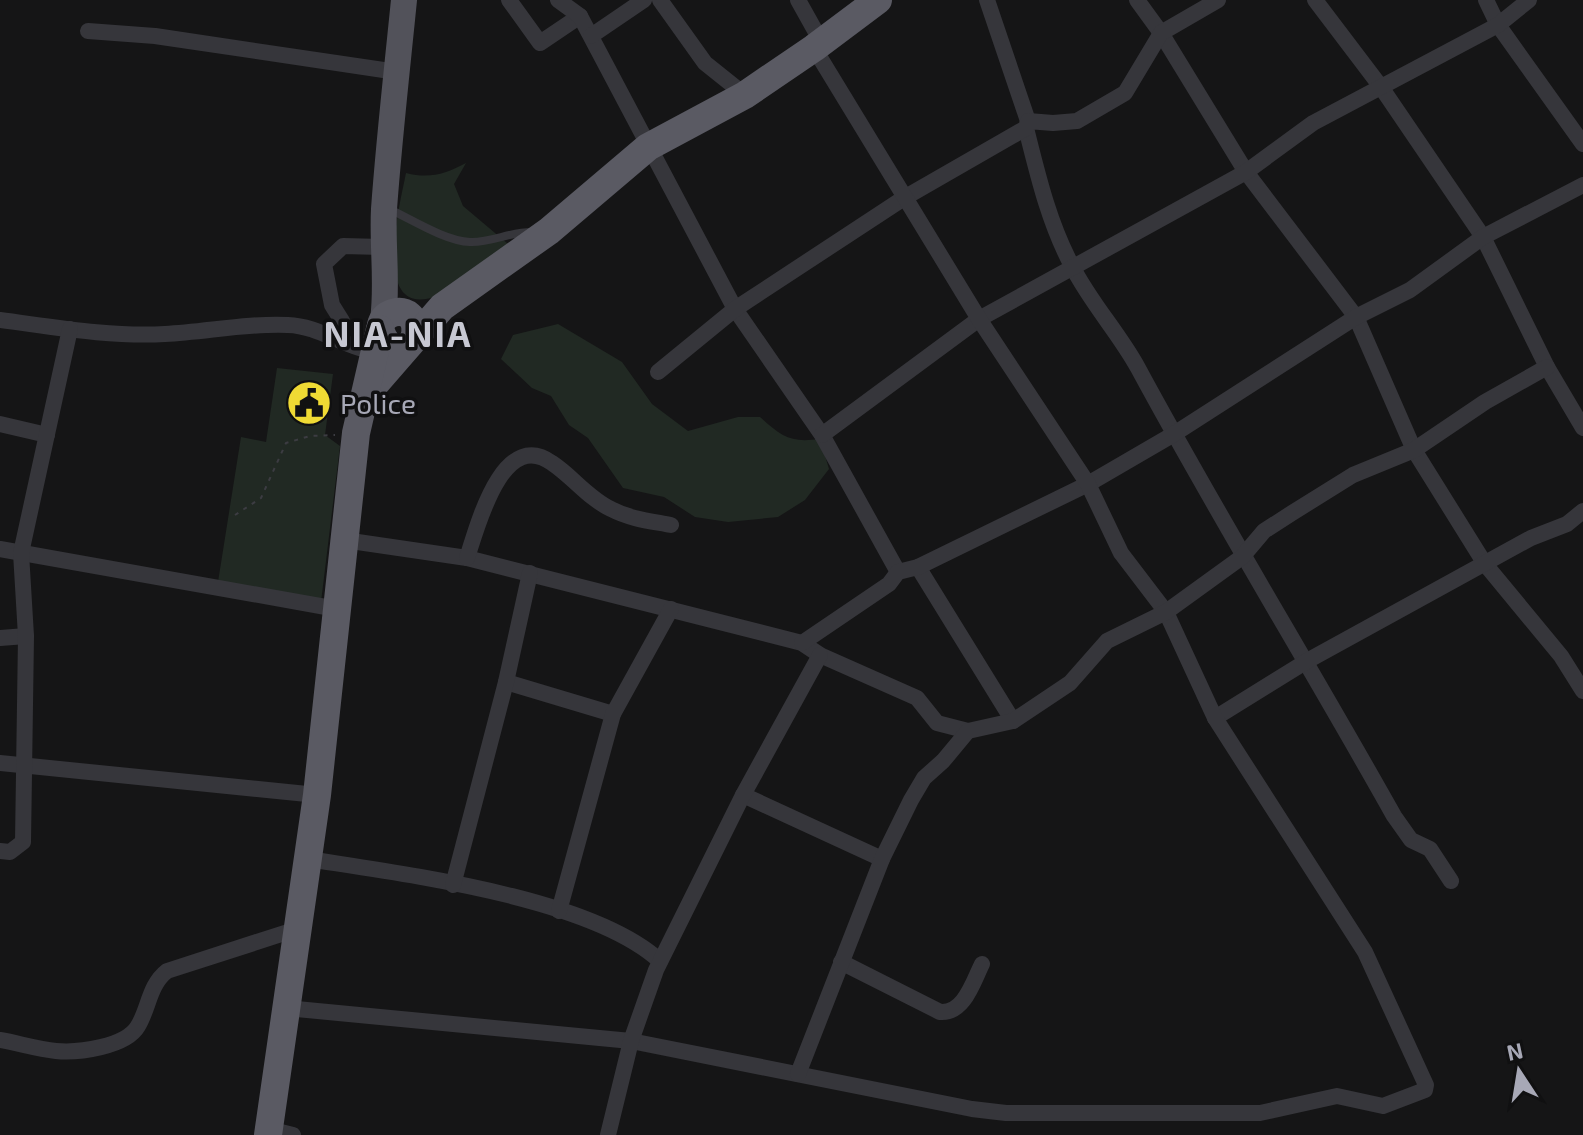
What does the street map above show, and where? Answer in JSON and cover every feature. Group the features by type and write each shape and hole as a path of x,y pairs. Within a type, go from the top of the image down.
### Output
{"highway":[{"path":"277,1133 286,1008 317,795 356,433 366,395 395,326 442,307 549,231 648,147 745,95 818,46 878,0"}],"main road":[{"path":"395,326 382,247 404,0"}],"street":[{"path":"509,0 540,43 580,16"},
{"path":"558,0 580,16 735,309 822,435 898,572"},
{"path":"591,36 644,0"},
{"path":"660,0 705,63 745,95"},
{"path":"286,1008 631,1041 972,1109 1006,1113 1260,1113 1337,1096 1383,1106 1425,1090 1426,1085 1365,952 1215,718 1166,612 1121,553 1088,484 904,198 818,46 798,0"},
{"path":"987,0 1027,125 1046,205 1072,268 1124,342 1242,557 1307,661 1394,816 1411,840 1430,849 1451,881"},
{"path":"1137,0 1161,33 1246,172 1356,317 1414,450 1485,564 1561,656 1583,691"},
{"path":"658,372 735,309 904,198 1027,125 1077,121 1125,93 1161,33 1218,0"},
{"path":"1315,0 1381,87 1483,237 1547,367 1583,428"},
{"path":"1486,0 1498,25 1583,144"},
{"path":"822,435 979,319 1246,172 1313,123 1498,25 1529,0"},
{"path":"88,31 155,36 397,72"},
{"path":"802,643 889,584 898,572 918,567 1088,484 1174,434 1356,317 1410,290 1483,237 1583,185"},
{"path":"339,339 342,321 332,305 324,264 343,246 382,247"},
{"path":"0,320 70,329 162,334 289,325 339,339 354,348 395,326"},
{"path":"0,851 10,852 23,842 26,636 21,553 70,329"},
{"path":"344,540 467,558 802,643 820,655 917,698 937,723 968,731 1013,721 1070,683 1107,641 1166,612 1242,557 1264,531 1353,475 1414,450 1485,402 1547,367"},
{"path":"0,424 47,435"},
{"path":"467,558 489,492 499,476 526,457 549,460 576,485 611,509 638,520 671,525"},
{"path":"1215,718 1307,661 1531,538 1567,524 1583,511"},
{"path":"0,549 337,609"},
{"path":"918,567 1013,721"},
{"path":"453,885 506,682 530,573"},
{"path":"559,911 613,714 671,609"},
{"path":"0,638 26,636"},
{"path":"608,1135 631,1041 660,961 743,795 820,655"},
{"path":"506,682 613,714"},
{"path":"798,1074 882,859 924,778 968,731"},
{"path":"0,763 317,795"},
{"path":"743,795 882,859"},
{"path":"308,859 453,885 559,911 626,936 660,961"},
{"path":"0,1040 57,1051 103,1047 132,1035 158,978 167,971 297,929"},
{"path":"841,962 940,1012 959,1007 982,964"}],"lane":[{"path":"384,207 445,236 469,242 515,232 549,231"}],"path":[{"path":"235,515 261,498 286,443 310,436 356,433"}],"shaded area":[{"path":"466,163 454,184 463,206 508,244 447,291 417,299 403,293 396,277 394,256 406,173 423,176 437,174"},
{"path":"558,324 622,362 652,404 688,431 738,417 760,417 787,437 820,439 829,469 805,500 778,517 728,522 695,517 664,497 623,488 588,438 569,425 551,396 532,388 501,359 513,335"},
{"path":"277,368 333,374 325,435 340,446 321,602 218,582 241,437 266,442"}],"place":[{"name":"Police","path":"309,403"}],"district":[{"name":"NIA-NIA","path":"398,332"}]}
